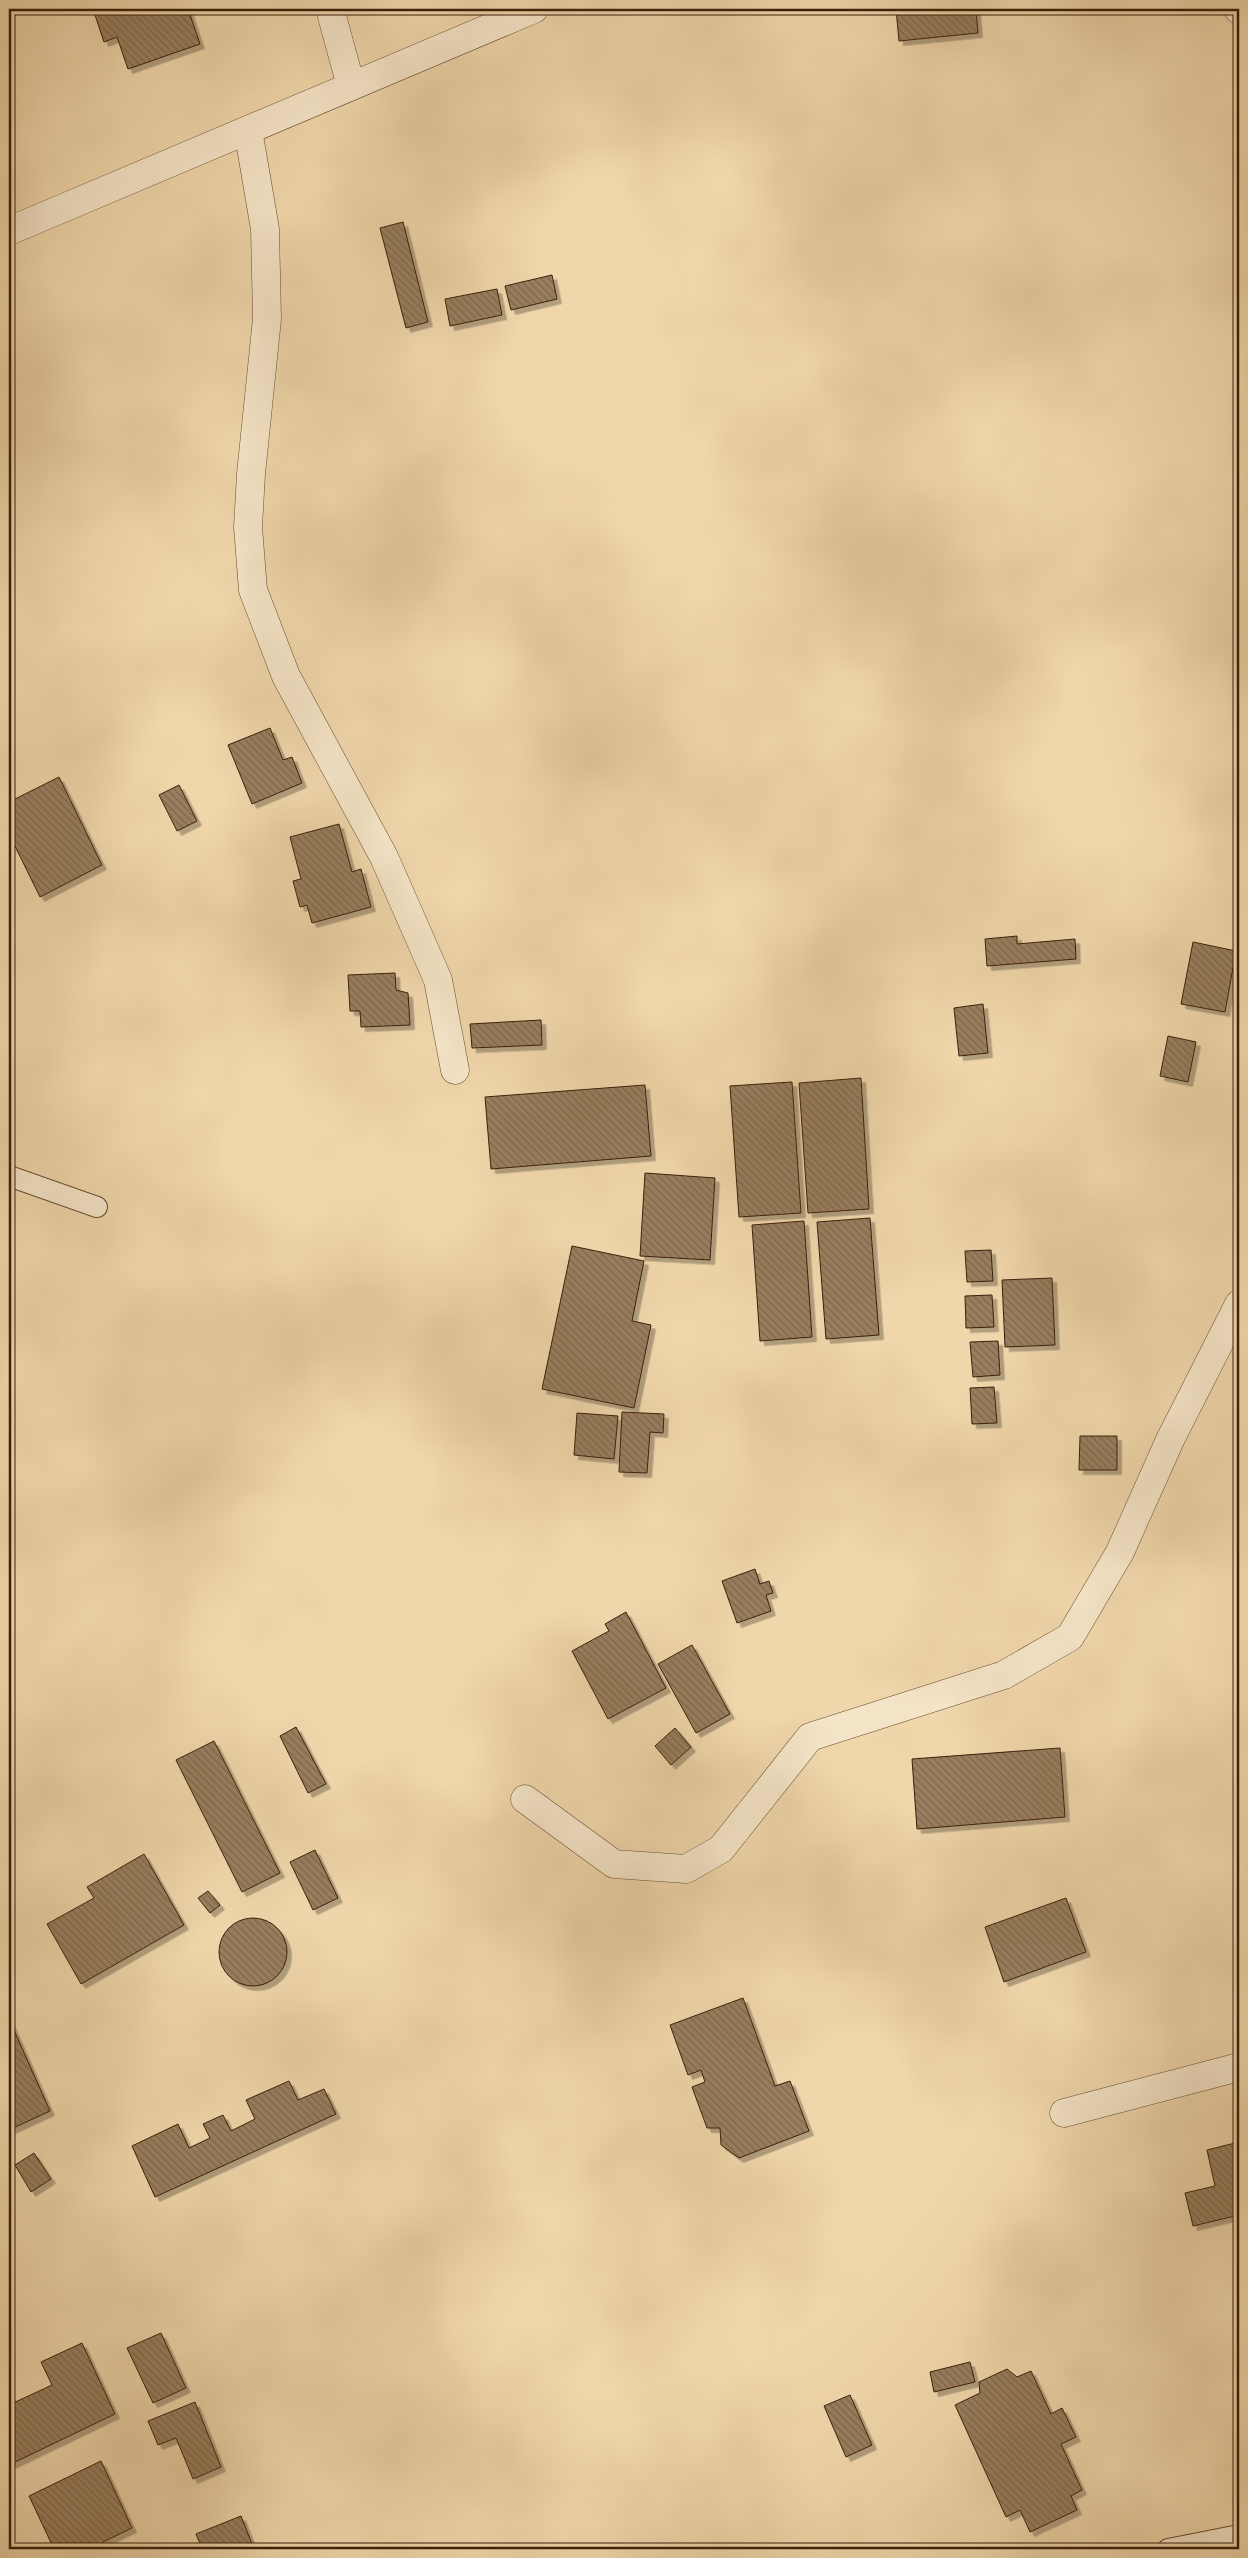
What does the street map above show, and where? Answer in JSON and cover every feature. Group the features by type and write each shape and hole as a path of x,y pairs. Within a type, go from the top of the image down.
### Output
{"street":[{"path":"330,9 351,86"},
{"path":"9,231 534,9"},
{"path":"248,130 265,228 267,319 251,474 248,527 253,590 286,676 384,857 438,980 456,1070"},
{"path":"525,1799 614,1864 686,1868 721,1849 810,1737 1004,1675 1070,1637 1120,1552 1170,1440 1239,1304"},
{"path":"1064,2114 1239,2067"}],"lane":[{"path":"9,1176 97,1207"},
{"path":"1168,2549 1239,2535"}],"building":[{"path":"93,9 188,9 200,44 128,69 117,37 104,42"},
{"path":"896,9 976,9 978,33 899,41"},
{"path":"403,222 428,322 406,328 380,228"},
{"path":"552,275 557,299 511,310 505,286"},
{"path":"497,289 502,315 450,326 445,299"},
{"path":"270,728 283,760 292,757 302,783 252,804 228,745"},
{"path":"59,777 102,865 40,897 9,834 9,802"},
{"path":"179,785 197,821 177,831 159,795"},
{"path":"339,824 352,872 361,869 371,907 312,923 307,905 300,907 293,881 301,879 290,837"},
{"path":"1017,936 1017,944 1075,939 1076,959 987,966 985,939"},
{"path":"1193,942 1236,951 1225,1012 1181,1004"},
{"path":"395,973 396,990 408,993 410,1025 361,1027 360,1011 350,1011 348,975"},
{"path":"983,1004 988,1053 959,1056 954,1008"},
{"path":"541,1020 542,1045 472,1048 470,1024"},
{"path":"1168,1036 1196,1042 1188,1082 1160,1076"},
{"path":"861,1078 869,1209 808,1213 799,1083"},
{"path":"792,1082 801,1213 739,1217 730,1086"},
{"path":"645,1085 651,1156 491,1169 485,1097"},
{"path":"645,1173 715,1178 710,1260 640,1256"},
{"path":"870,1218 879,1335 826,1339 817,1222"},
{"path":"804,1221 812,1337 760,1341 752,1225"},
{"path":"572,1246 644,1261 632,1321 651,1325 634,1408 542,1389"},
{"path":"991,1250 993,1281 967,1282 965,1251"},
{"path":"1052,1278 1055,1345 1005,1347 1002,1280"},
{"path":"992,1295 994,1327 966,1328 965,1296"},
{"path":"998,1341 1000,1375 973,1377 970,1342"},
{"path":"994,1387 997,1423 972,1424 970,1388"},
{"path":"622,1412 664,1414 663,1433 650,1432 647,1473 619,1472"},
{"path":"577,1413 618,1416 614,1459 574,1455"},
{"path":"1080,1436 1117,1436 1117,1470 1079,1470"},
{"path":"755,1569 760,1584 769,1581 773,1593 766,1595 771,1611 737,1623 722,1581"},
{"path":"626,1612 666,1688 608,1719 572,1651 609,1631 605,1624"},
{"path":"692,1645 730,1714 696,1733 658,1664"},
{"path":"296,1727 326,1784 308,1793 280,1736"},
{"path":"675,1728 691,1747 671,1765 655,1746"},
{"path":"214,1741 280,1873 242,1892 176,1760"},
{"path":"1060,1748 1065,1817 917,1829 912,1759"},
{"path":"315,1850 338,1898 313,1910 290,1862"},
{"path":"144,1854 184,1925 81,1984 47,1924 94,1898 87,1887"},
{"path":"208,1891 220,1905 210,1913 198,1898"},
{"path":"1066,1898 1086,1952 1004,1982 985,1927"},
{"path":"253,1918 266,1921 277,1928 284,1939 287,1952 284,1965 277,1976 266,1983 253,1986 240,1983 229,1976 222,1965 219,1952 222,1939 229,1928 240,1921"},
{"path":"743,1998 775,2086 790,2081 809,2131 739,2158 721,2145 720,2128 707,2128 692,2087 705,2082 701,2070 688,2075 670,2025"},
{"path":"9,2019 50,2111 9,2130"},
{"path":"289,2081 298,2100 324,2089 336,2114 155,2197 132,2146 178,2124 189,2148 210,2138 203,2124 223,2115 231,2131 255,2119 246,2100"},
{"path":"1239,2142 1239,2215 1193,2226 1185,2193 1215,2186 1207,2150"},
{"path":"34,2153 51,2179 31,2192 15,2165"},
{"path":"161,2333 186,2388 153,2403 127,2348"},
{"path":"82,2343 115,2414 9,2465 9,2405 52,2385 41,2362"},
{"path":"970,2362 975,2382 934,2392 930,2372"},
{"path":"1007,2369 1017,2377 1031,2371 1051,2414 1062,2408 1076,2437 1061,2444 1082,2490 1071,2496 1077,2510 1030,2532 1020,2510 1006,2517 955,2405 980,2393 979,2382"},
{"path":"850,2395 872,2445 846,2457 824,2406"},
{"path":"195,2402 221,2467 193,2479 176,2438 158,2445 148,2421"},
{"path":"101,2461 132,2528 103,2542 106,2549 54,2549 29,2496"},
{"path":"241,2516 254,2549 202,2549 196,2534"}]}
